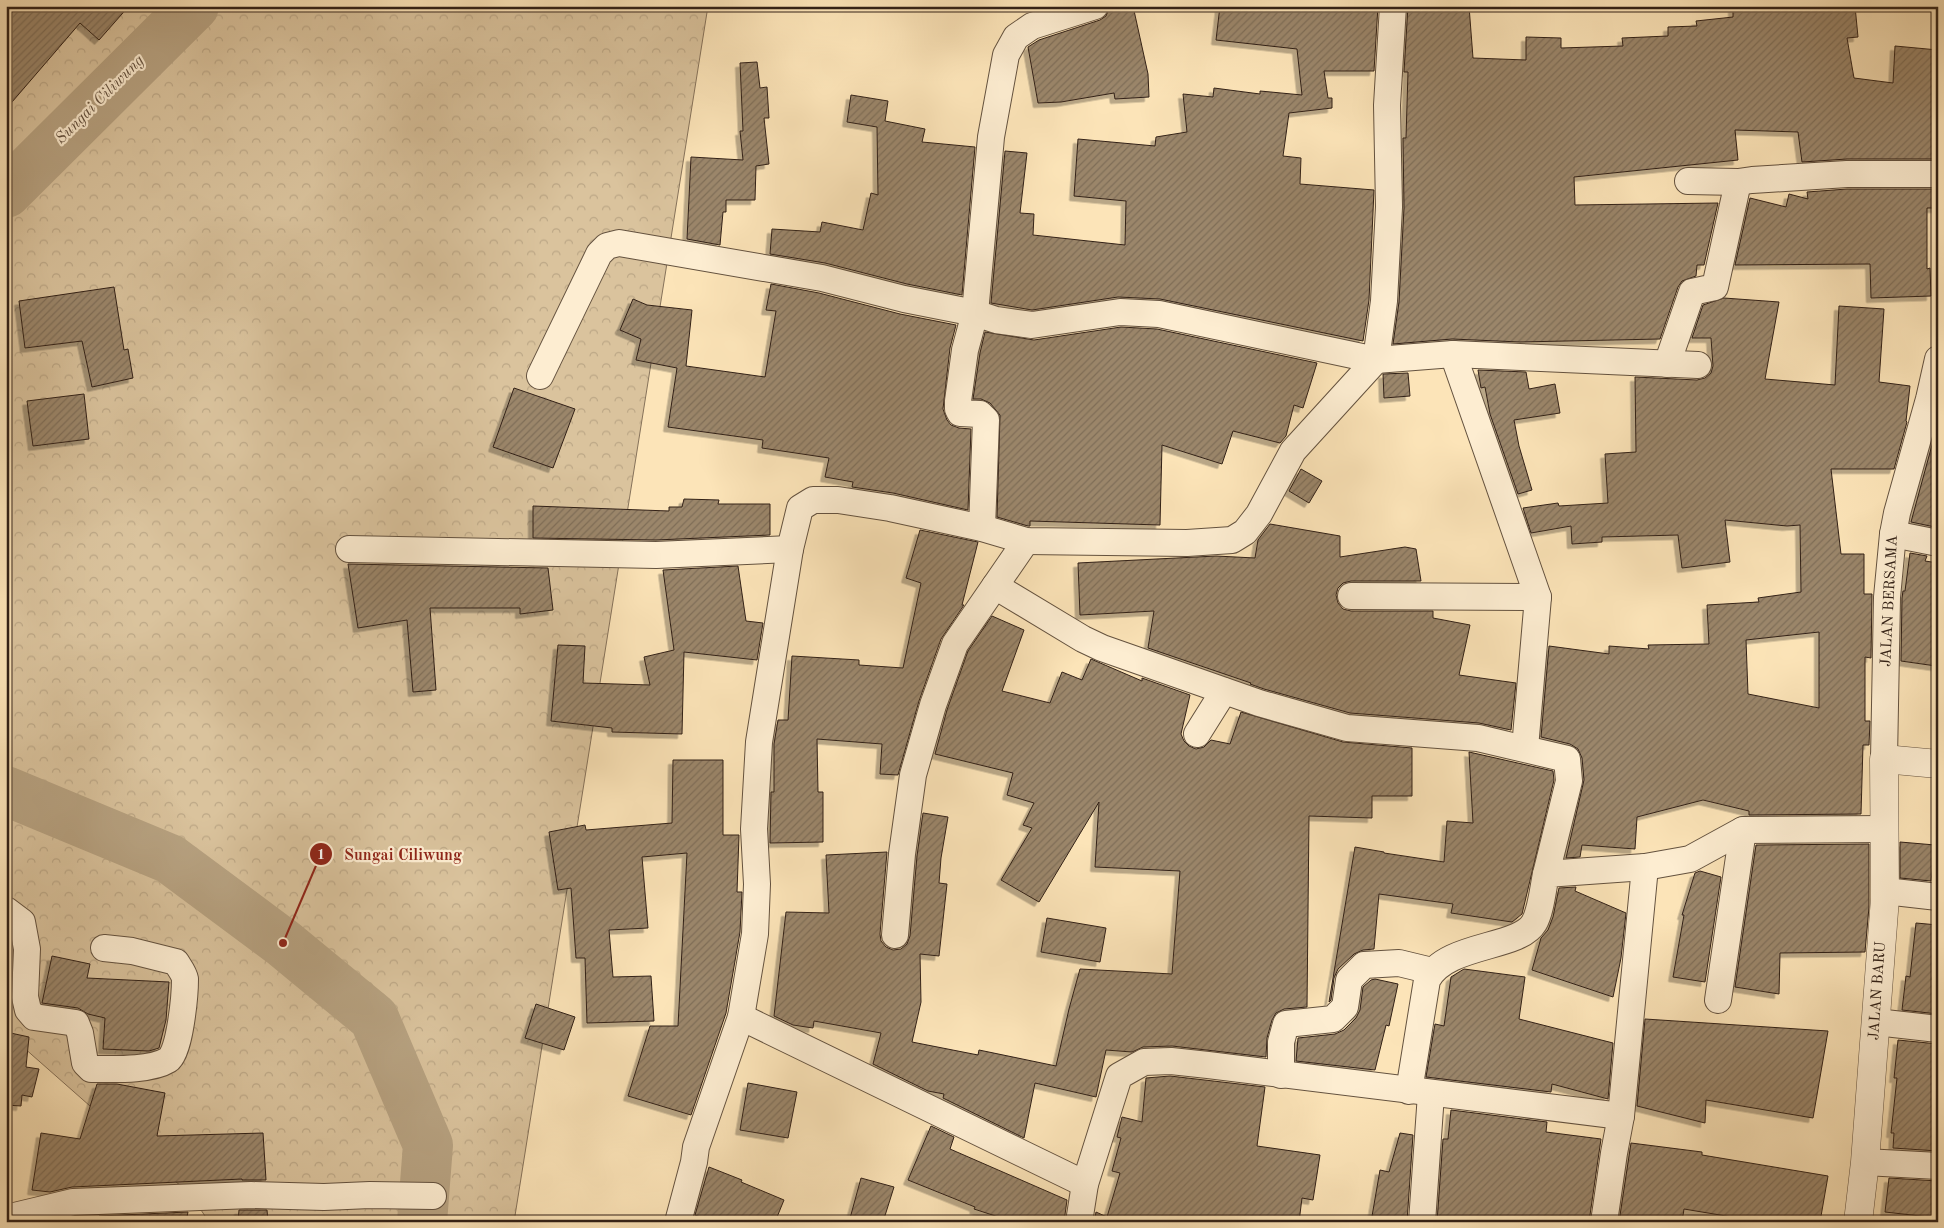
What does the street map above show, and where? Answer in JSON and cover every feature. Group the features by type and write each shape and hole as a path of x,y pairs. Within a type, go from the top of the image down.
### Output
{"street":[{"path":"982,528 986,420 980,414 960,413 958,409 966,350 975,313 991,137 1006,55 1016,37 1032,26 1095,6"},
{"path":"678,1222 694,1162 696,1147 741,1017 755,934 757,884 754,829 759,742 790,549 800,508 813,500 838,500 881,506 982,528 1026,540 1187,543 1232,540 1245,532 1259,514 1293,451 1376,360 1384,301 1389,206 1387,105 1393,6"},
{"path":"1688,181 1738,182 1848,174 1938,174"},
{"path":"1667,364 1692,292 1715,288 1738,182"},
{"path":"540,376 599,254 607,246 619,243 822,278 904,300 975,313 996,320 1032,324 1120,312 1159,314 1376,360 1453,354 1698,365"},
{"path":"1453,354 1538,597 1525,748"},
{"name":"JALAN BERSAMA","path":"1884,759 1888,597 1893,534 1938,360"},
{"path":"1893,534 1938,543"},
{"path":"895,935 902,854 913,775 933,705 956,644 1026,540"},
{"path":"349,549 656,555 790,549"},
{"path":"995,586 1083,639 1160,669 1259,703 1347,728 1478,738 1567,759 1569,781 1534,924 1518,936 1464,952 1432,971 1427,980 1420,1092 1422,1222"},
{"path":"1351,596 1538,597"},
{"path":"1197,734 1224,691"},
{"path":"1884,759 1938,764"},
{"name":"JALAN BARU","path":"1858,1222 1865,1162 1885,892 1884,759"},
{"path":"1546,874 1645,868 1690,859 1743,830 1884,829"},
{"path":"1718,1000 1743,830"},
{"path":"1604,1222 1621,1116 1645,868"},
{"path":"1885,892 1938,897"},
{"path":"6,910 22,922 27,949 25,997 28,1010 34,1016 76,1023 80,1033 85,1064 91,1069 153,1066 169,1060 175,1050 181,1022 185,977 176,962 132,951 104,948"},
{"path":"1281,1075 1281,1042 1286,1024 1333,1019 1345,1007 1349,980 1364,965 1399,963 1432,971"},
{"path":"741,1017 1085,1184"},
{"path":"1876,1022 1938,1029"},
{"path":"1079,1222 1085,1184 1119,1076 1144,1062 1171,1061 1621,1116"},
{"path":"1865,1162 1938,1166"},
{"path":"6,1218 73,1202 251,1195 324,1198 370,1195 433,1196"}],"green space":[{"path":"6,6 708,6 514,1222 209,1222 191,1195 6,1032"}],"building":[{"path":"6,6 129,6 99,40 80,23 6,109"},
{"path":"1110,6 1133,6 1148,74 1149,97 1115,99 1114,93 1061,102 1038,103 1028,47 1039,40 1100,20 1106,16"},
{"path":"1220,6 1378,6 1374,71 1324,71 1328,98 1332,98 1332,108 1289,113 1283,156 1301,158 1300,184 1374,190 1369,300 1363,341 1160,299 1118,297 1032,310 991,303 1005,151 1027,153 1020,213 1034,214 1033,235 1125,245 1126,201 1074,196 1078,139 1155,146 1156,137 1187,132 1183,94 1213,97 1214,88 1260,94 1260,91 1302,95 1297,49 1216,40"},
{"path":"1408,6 1469,6 1473,58 1526,60 1526,37 1561,38 1561,48 1623,46 1622,38 1668,36 1668,27 1697,26 1696,21 1733,17 1733,6 1855,6 1858,37 1847,38 1854,78 1893,83 1895,46 1938,50 1938,159 1847,159 1802,162 1798,132 1735,130 1738,160 1574,177 1575,205 1718,203 1704,265 1697,265 1696,276 1682,281 1678,287 1660,339 1520,342 1452,339 1393,344 1399,302 1404,208 1403,138 1406,138 1408,72 1404,72"},
{"path":"757,62 760,88 767,87 769,118 764,118 769,164 756,166 755,200 726,200 726,212 723,212 720,245 687,239 691,157 743,160 740,131 743,131 740,63"},
{"path":"851,95 888,101 885,121 925,129 922,142 975,147 962,295 907,284 825,263 770,254 772,229 820,232 822,222 863,230 871,193 878,195 877,127 847,122"},
{"path":"1847,189 1938,189 1938,208 1927,208 1927,269 1930,268 1931,296 1871,298 1870,264 1735,265 1750,198 1786,207 1789,194 1808,199 1807,192"},
{"path":"771,284 819,293 900,314 956,325 950,348 943,409 951,425 971,429 968,510 893,493 852,487 853,482 825,477 829,458 762,448 763,440 668,427 677,368 636,360 641,339 620,330 633,299 647,305 692,310 686,366 765,377 776,311 766,310"},
{"path":"114,287 124,350 128,349 133,378 92,387 82,341 25,348 19,301"},
{"path":"1724,298 1779,302 1765,379 1835,385 1839,306 1884,309 1879,382 1910,386 1907,422 1894,469 1831,469 1841,554 1864,554 1864,594 1872,594 1871,658 1865,657 1865,721 1870,721 1869,745 1863,745 1861,814 1749,815 1749,811 1703,800 1637,817 1635,849 1582,845 1580,857 1566,858 1584,780 1582,758 1578,749 1570,744 1541,737 1549,646 1609,654 1609,646 1649,649 1648,645 1709,644 1707,605 1759,602 1758,598 1801,592 1800,525 1787,526 1725,520 1730,562 1682,568 1678,535 1602,537 1602,542 1572,544 1571,526 1531,533 1523,508 1558,503 1559,506 1608,503 1605,454 1636,452 1635,377 1697,380 1705,378 1711,373 1713,366 1711,338 1692,338 1703,305","holes":["1819,632 1819,708 1748,694 1746,640"]},
{"path":"1121,327 1157,329 1317,363 1303,408 1294,405 1286,436 1280,443 1233,431 1222,464 1162,445 1160,525 1030,521 1030,526 1028,526 997,517 1000,415 990,403 981,399 973,399 985,332 1034,340"},
{"path":"1478,370 1526,372 1529,389 1555,384 1560,413 1514,420 1519,446 1532,490 1518,494 1490,414 1485,387 1481,388"},
{"path":"1408,373 1410,396 1384,398 1383,374"},
{"path":"514,388 575,409 553,468 493,447"},
{"path":"84,394 89,439 33,446 27,401"},
{"path":"1938,423 1938,516 1935,527 1911,522"},
{"path":"1301,469 1322,481 1309,503 1289,491"},
{"path":"684,499 719,500 718,504 770,504 770,535 656,540 533,538 533,506 669,511 669,507 682,507"},
{"path":"1270,524 1340,536 1340,557 1405,547 1416,549 1421,581 1351,581 1343,583 1338,588 1336,595 1338,603 1343,609 1351,611 1433,611 1433,618 1470,625 1459,675 1516,683 1511,730 1479,723 1350,713 1264,689 1148,648 1154,611 1080,615 1078,563 1216,556 1255,558 1258,540"},
{"path":"920,530 978,542 962,605 964,605 941,639 919,701 898,775 880,774 882,744 817,739 818,792 823,792 823,842 770,843 771,792 774,792 774,744 778,720 788,720 792,656 859,660 859,665 903,668 921,583 906,578"},
{"path":"1910,553 1927,556 1925,561 1938,563 1938,648 1936,666 1901,661 1902,598 1903,591 1905,591"},
{"path":"348,564 548,568 553,610 520,614 520,608 430,608 436,690 413,692 407,620 358,628"},
{"path":"738,566 746,621 763,623 757,660 684,652 682,734 612,732 612,728 551,721 558,645 585,646 583,683 650,685 644,657 674,650 663,570"},
{"path":"992,616 1024,630 1002,691 1050,703 1062,672 1082,680 1091,659 1142,681 1142,678 1190,695 1181,734 1189,746 1196,749 1204,747 1211,740 1230,744 1241,712 1343,742 1412,748 1412,796 1372,796 1372,818 1309,816 1307,1007 1284,1009 1276,1013 1267,1038 1266,1057 1172,1046 1143,1047 1132,1052 1106,1050 1096,1097 1035,1083 1024,1138 943,1098 944,1094 928,1091 873,1064 881,1033 814,1021 813,1028 793,1025 774,1016 786,912 829,913 826,855 887,852 881,941 886,947 893,950 901,949 907,944 910,936 923,813 948,817 939,883 947,884 939,956 920,954 921,1002 912,1042 978,1055 979,1050 1056,1066 1080,969 1172,974 1180,871 1095,867 1099,802 1039,902 1001,880 1032,828 1023,825 1034,803 1007,795 1013,773 935,754 947,710 968,651"},
{"path":"1469,752 1553,771 1554,780 1522,914 1512,922 1451,913 1453,904 1379,894 1374,949 1363,950 1354,954 1338,969 1329,1002 1355,847 1444,862 1447,821 1473,823"},
{"path":"673,760 723,760 723,835 739,835 737,892 742,892 740,932 726,1013 691,1115 628,1096 650,1026 678,1026 687,853 642,857 648,928 609,930 613,977 651,976 654,1021 587,1023 585,958 576,958 571,888 558,890 549,832 585,825 586,830 672,823"},
{"path":"1900,842 1935,845 1931,881 1900,878"},
{"path":"1869,844 1869,907 1865,952 1780,953 1779,994 1735,987 1756,845"},
{"path":"1700,871 1721,877 1705,982 1673,977 1684,915 1682,915 1695,873"},
{"path":"1576,887 1575,891 1626,913 1621,958 1613,997 1532,970 1541,938 1548,930 1553,917 1559,888"},
{"path":"1047,918 1106,928 1100,962 1041,952"},
{"path":"1916,923 1938,925 1932,980 1938,980 1938,1014 1902,1010 1906,976 1910,977"},
{"path":"52,956 90,964 87,978 169,982 166,1020 159,1048 149,1051 103,1049 105,1018 88,1014 78,1008 42,1003"},
{"path":"1464,969 1525,977 1519,1019 1613,1043 1608,1099 1552,1084 1551,1092 1426,1077 1435,1024 1444,1026 1451,977"},
{"path":"1375,979 1398,984 1389,1026 1386,1025 1375,1070 1296,1061 1298,1038 1335,1034 1344,1030 1356,1018 1360,1010 1363,987"},
{"path":"536,1004 575,1017 564,1050 525,1038"},
{"path":"1645,1019 1828,1031 1813,1118 1706,1100 1705,1123 1637,1106"},
{"path":"6,1032 29,1037 26,1067 39,1069 32,1097 22,1095 21,1106 6,1105"},
{"path":"1898,1040 1938,1044 1938,1151 1893,1148 1894,1133 1891,1133 1897,1078 1894,1078"},
{"path":"1170,1076 1265,1087 1257,1146 1320,1155 1313,1200 1302,1198 1299,1222 1094,1222 1096,1212 1107,1217 1120,1173 1112,1171 1121,1138 1117,1137 1122,1117 1142,1122 1146,1078"},
{"path":"748,1083 797,1092 788,1138 740,1130"},
{"path":"97,1084 117,1084 165,1093 157,1136 263,1133 266,1180 242,1179 72,1187 50,1192 32,1190 41,1133 80,1139"},
{"path":"1451,1110 1547,1122 1546,1132 1601,1139 1589,1222 1437,1222 1443,1139 1448,1139"},
{"path":"931,1126 954,1137 950,1149 1067,1200 1064,1222 1014,1222 974,1209 975,1207 908,1180"},
{"path":"1400,1133 1413,1135 1407,1222 1371,1222 1380,1170 1389,1172"},
{"path":"1631,1143 1702,1152 1702,1155 1828,1176 1820,1222 1762,1222 1684,1209 1682,1222 1619,1222"},
{"path":"709,1167 784,1200 775,1222 713,1222 695,1215"},
{"path":"861,1178 894,1187 883,1222 849,1222"},
{"path":"1889,1178 1938,1181 1938,1218 1885,1212"},
{"path":"239,1210 267,1210 268,1222 238,1222"},
{"path":"188,1212 186,1222 99,1222 99,1216"}],"waterway":[{"name":"Sungai Ciliwung","path":"6,193 194,6"},
{"name":"Sungai Ciliwung","path":"6,791 170,859 283,943 374,1018 428,1145 422,1222"}],"place":[{"name":"Sungai Ciliwung","path":"283,943"}]}
